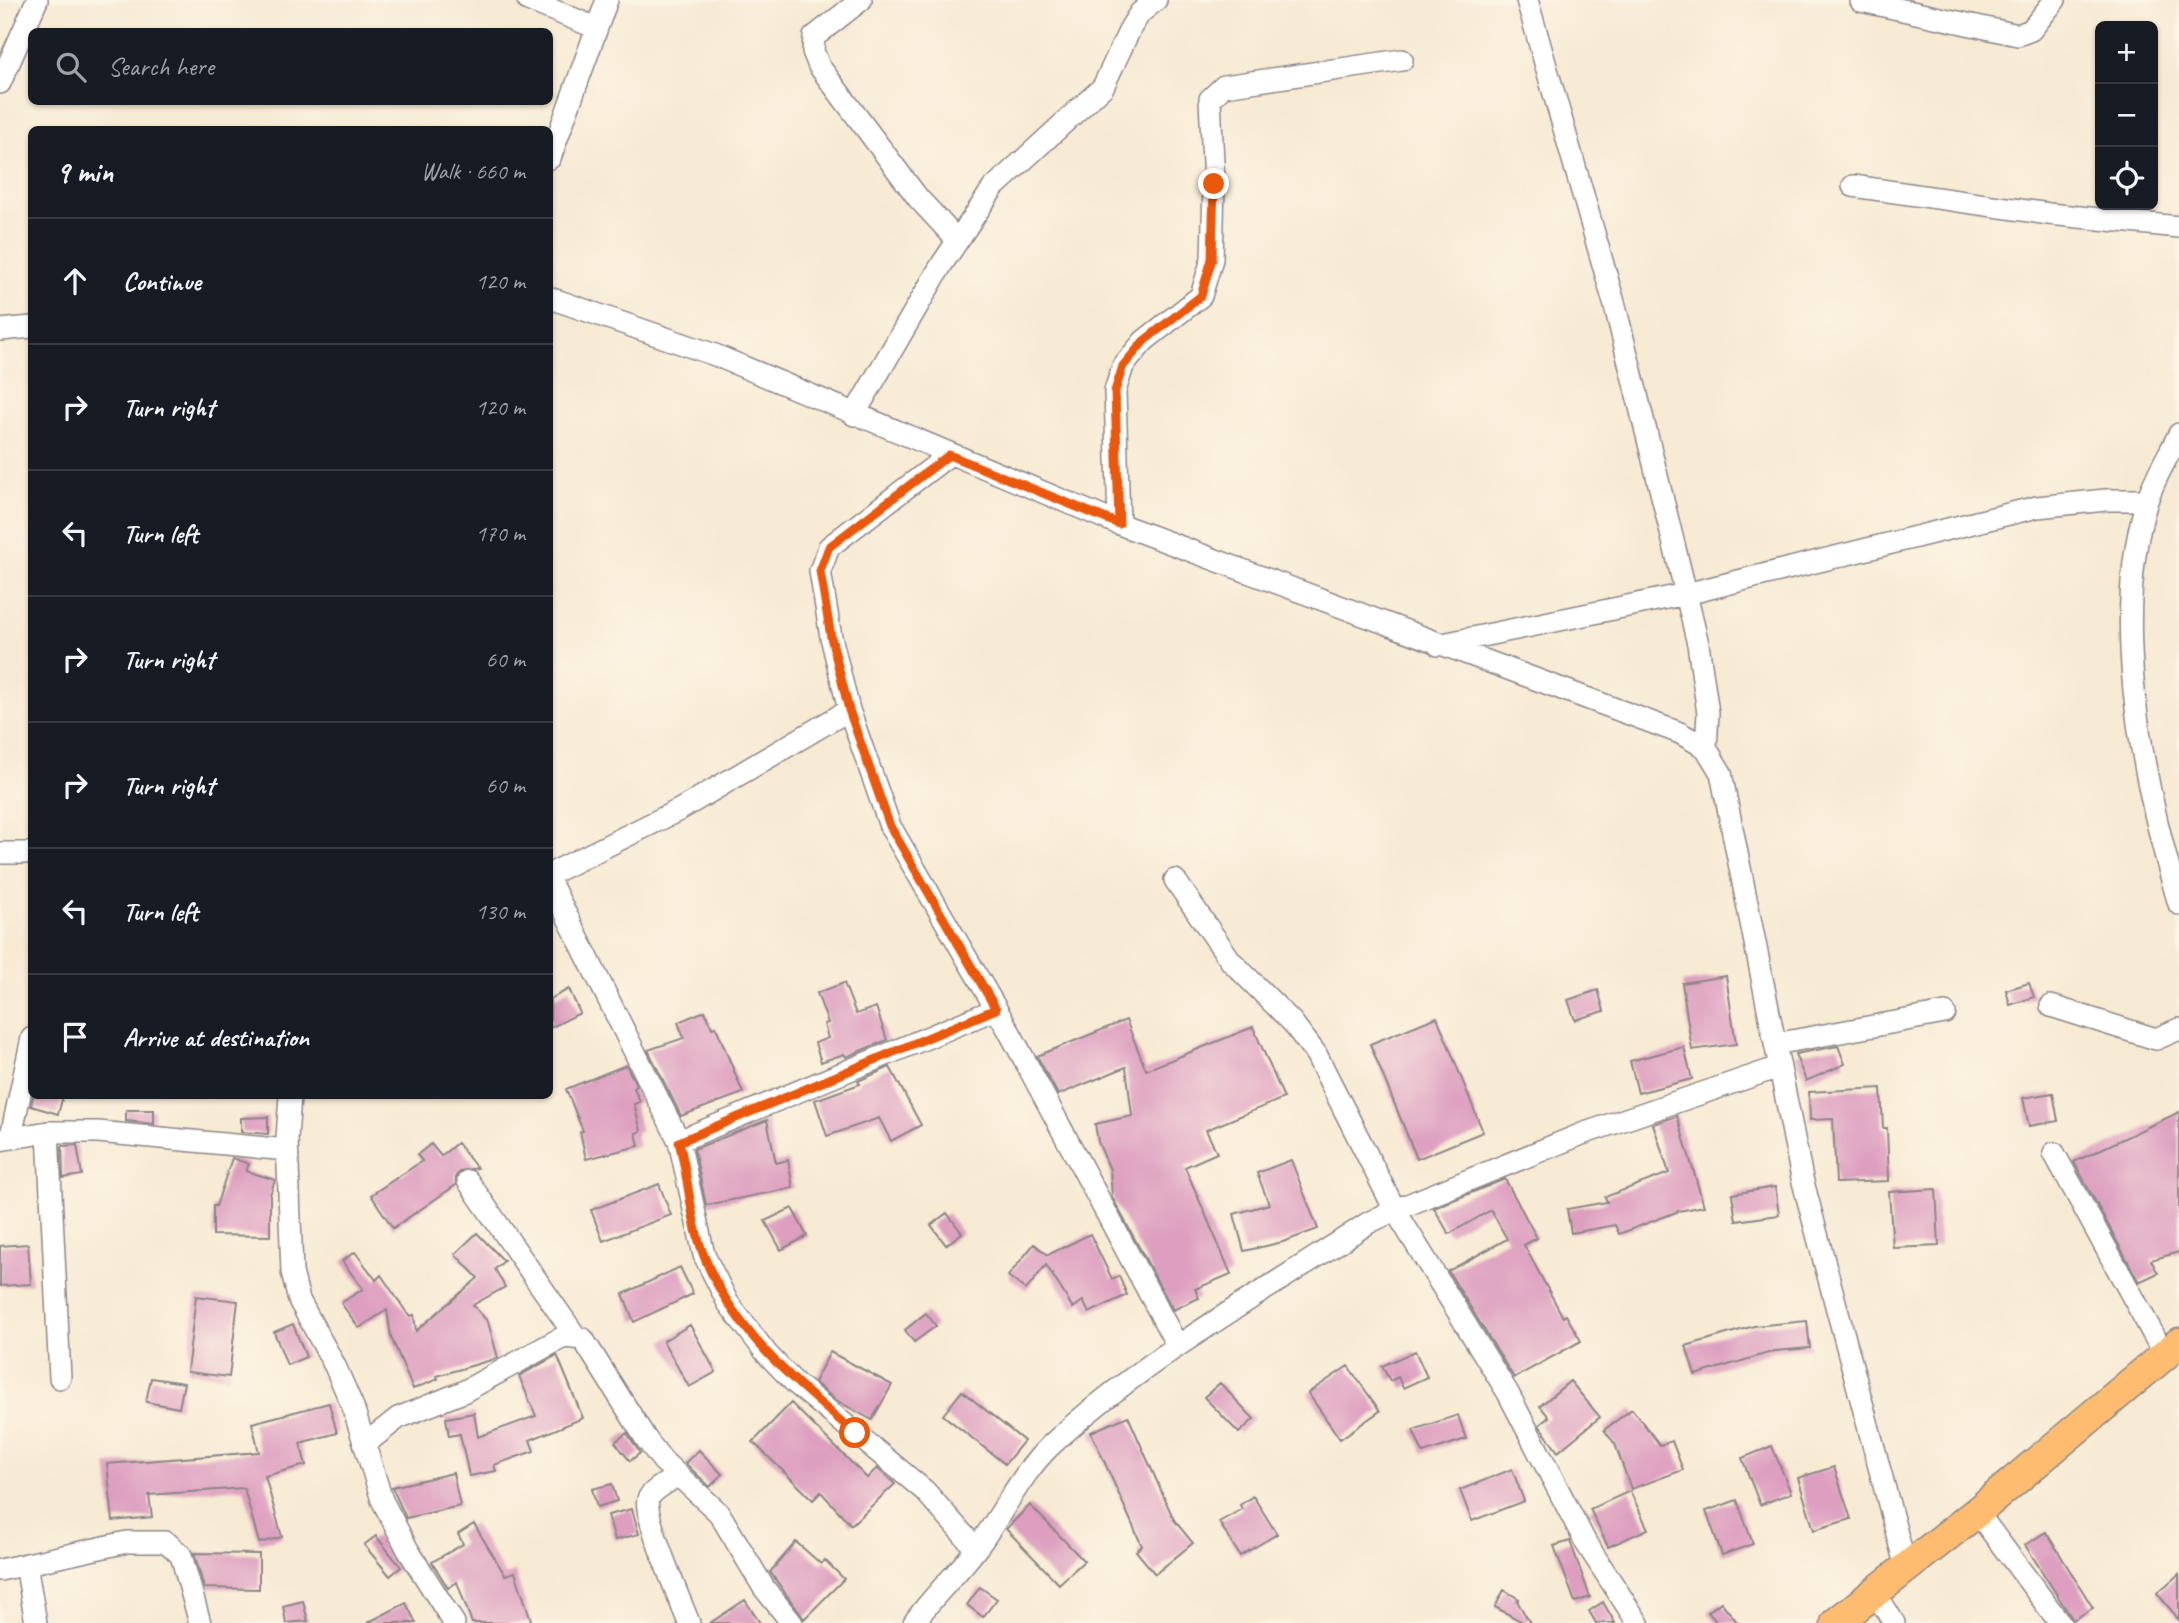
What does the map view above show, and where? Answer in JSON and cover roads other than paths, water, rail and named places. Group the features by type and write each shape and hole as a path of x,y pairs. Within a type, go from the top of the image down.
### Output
{"highway":[{"path":"1836,1623 1977,1512 2172,1349"}],"street":[{"path":"0,83 37,0"},
{"path":"528,0 594,27"},
{"path":"553,150 594,27 607,0"},
{"path":"861,0 814,37 813,51 819,66 918,198 957,240"},
{"path":"1527,0 1615,306 1686,594 1708,713 1706,748"},
{"path":"1861,1 2018,35 2031,30 2055,0"},
{"path":"854,415 957,240 993,188 1103,87 1143,4"},
{"path":"1119,524 1115,391 1123,366 1144,341 1201,296 1212,259 1214,184 1210,99 1224,86 1402,61"},
{"path":"1853,186 2049,214 2179,227"},
{"path":"553,299 715,355 1119,524 1679,733 1706,748 1721,773 1774,1044 1826,1275 1906,1568"},
{"path":"0,330 28,327"},
{"path":"2179,433 2147,500 2131,589 2131,661 2143,745 2179,904"},
{"path":"949,455 829,547 820,571 831,637 849,710 890,826 996,1009 1177,1345"},
{"path":"1438,645 1686,594 2037,508 2106,500 2147,500"},
{"path":"553,873 679,810 849,710"},
{"path":"0,853 28,853"},
{"path":"1175,880 1231,961 1292,1022 1316,1054 1395,1209 1508,1392 1586,1543 1638,1623"},
{"path":"553,887 679,1142 704,1255 728,1303 767,1354 795,1383 925,1491 976,1549"},
{"path":"2050,1006 2156,1039 2179,1030"},
{"path":"679,1142 996,1009"},
{"path":"1774,1044 1945,1013"},
{"path":"28,1053 6,1138 48,1132 98,1132 287,1150"},
{"path":"914,1623 940,1588 976,1549 1026,1475 1048,1448 1177,1345 1368,1223 1395,1209 1582,1134 1779,1067"},
{"path":"290,1099 287,1150 295,1285 299,1300 335,1366 365,1444 382,1500 408,1550 454,1623"},
{"path":"48,1132 60,1378"},
{"path":"2054,1153 2172,1349"},
{"path":"468,1181 576,1337 588,1345 627,1411 663,1461 719,1513 764,1588 792,1623"},
{"path":"365,1444 398,1419 463,1392 554,1342 565,1337 576,1337"},
{"path":"678,1475 650,1496 647,1502 657,1542 689,1623"},
{"path":"1977,1512 2060,1623"},
{"path":"0,1570 127,1542 166,1542 181,1555 200,1623"},
{"path":"26,1564 36,1623"},
{"path":"1875,1592 1894,1623"}]}
